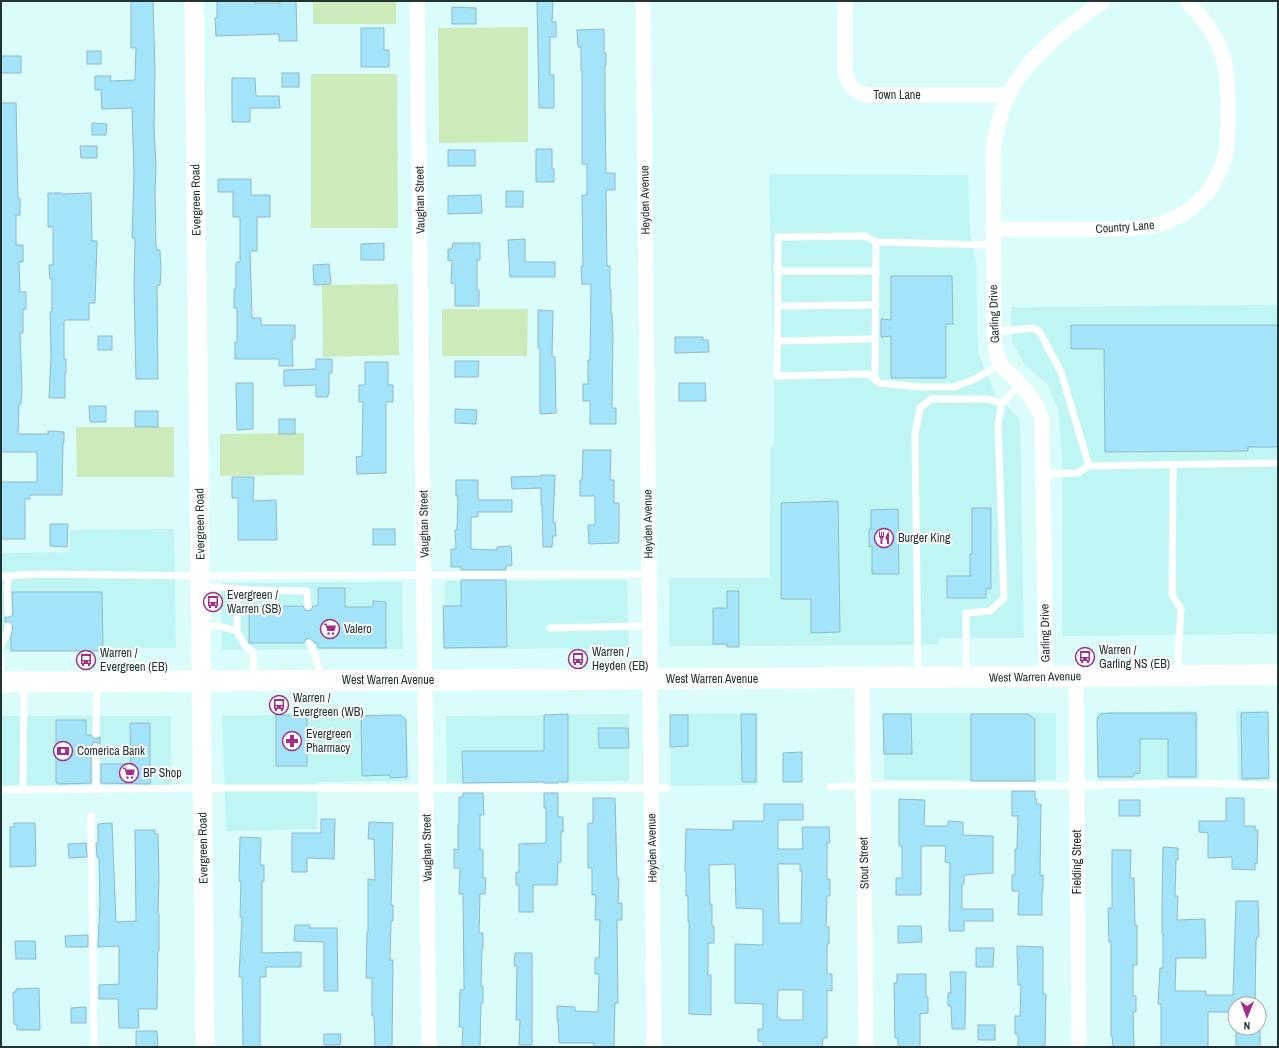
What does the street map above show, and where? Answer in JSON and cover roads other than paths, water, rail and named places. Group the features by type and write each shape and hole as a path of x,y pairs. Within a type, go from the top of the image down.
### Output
{"main road":[{"name":"West Warren Avenue","path":"2,682 1278,675"}],"street":[{"name":"Evergreen Road","path":"194,1 205,1047"},
{"name":"Vaughan Street","path":"418,1 430,1047"},
{"name":"Heyden Avenue","path":"643,1 654,1047"},
{"name":"Town Lane","path":"845,1 845,72 848,82 854,90 867,95 1009,95"},
{"name":"Garling Drive","path":"1046,677 1042,420 1033,398 1005,370 995,351 993,332 993,150 998,124 1009,95 1025,70 1048,45 1069,26 1103,1"},
{"name":"Country Lane","path":"992,229 1086,229 1139,228 1155,226 1174,219 1191,209 1203,198 1215,182 1223,163 1227,144 1228,86 1224,60 1218,44 1210,29 1187,1"},
{"name":"Fielding Street","path":"1076,676 1078,1047"},
{"name":"Stout Street","path":"862,678 866,1047"}],"lane":[{"path":"993,245 876,242 865,236 778,236 777,376 868,374 880,383 920,387 954,387 975,379 1001,364"},
{"path":"875,380 876,242"},
{"path":"778,271 876,271"},
{"path":"777,306 876,305"},
{"path":"993,332 1033,328 1039,331 1061,372 1089,466"},
{"path":"777,341 876,339"},
{"path":"966,677 966,613 990,612 1004,598 998,424 1003,403 1020,384"},
{"path":"918,678 915,434 920,408 931,399 986,399 1003,403"},
{"path":"1042,474 1077,473 1089,466 1278,463"},
{"path":"1173,465 1172,595 1181,609 1177,676"},
{"path":"1,576 116,574 200,581 425,576 649,574"},
{"path":"8,613 7,588 9,575"},
{"path":"200,581 219,587 238,589 307,592 308,606"},
{"path":"238,589 237,631 245,646 253,652 254,681"},
{"path":"1,646 8,630 8,626"},
{"path":"201,626 219,626 237,631"},
{"path":"550,628 650,626"},
{"path":"309,643 314,652 323,680"},
{"path":"123,652 124,681"},
{"path":"1,656 2,682"},
{"path":"23,790 24,682"},
{"path":"96,734 97,682"},
{"path":"96,747 96,789"},
{"path":"830,787 1220,784 1278,786"},
{"path":"1,790 427,787 667,788"},
{"path":"91,816 94,1047"}],"place":[{"name":"Burger King","path":"884,538"},
{"name":"Evergreen / Warren (SB)","path":"213,602"},
{"name":"Valero","path":"330,629"},
{"name":"Warren / Garling NS (EB)","path":"1085,657"},
{"name":"Warren / Heyden (EB)","path":"578,659"},
{"name":"Warren / Evergreen (EB)","path":"86,660"},
{"name":"Warren / Evergreen (WB)","path":"279,705"},
{"name":"Evergreen Pharmacy","path":"292,741"},
{"name":"Comerica Bank","path":"63,751"},
{"name":"BP Shop","path":"129,773"}]}
